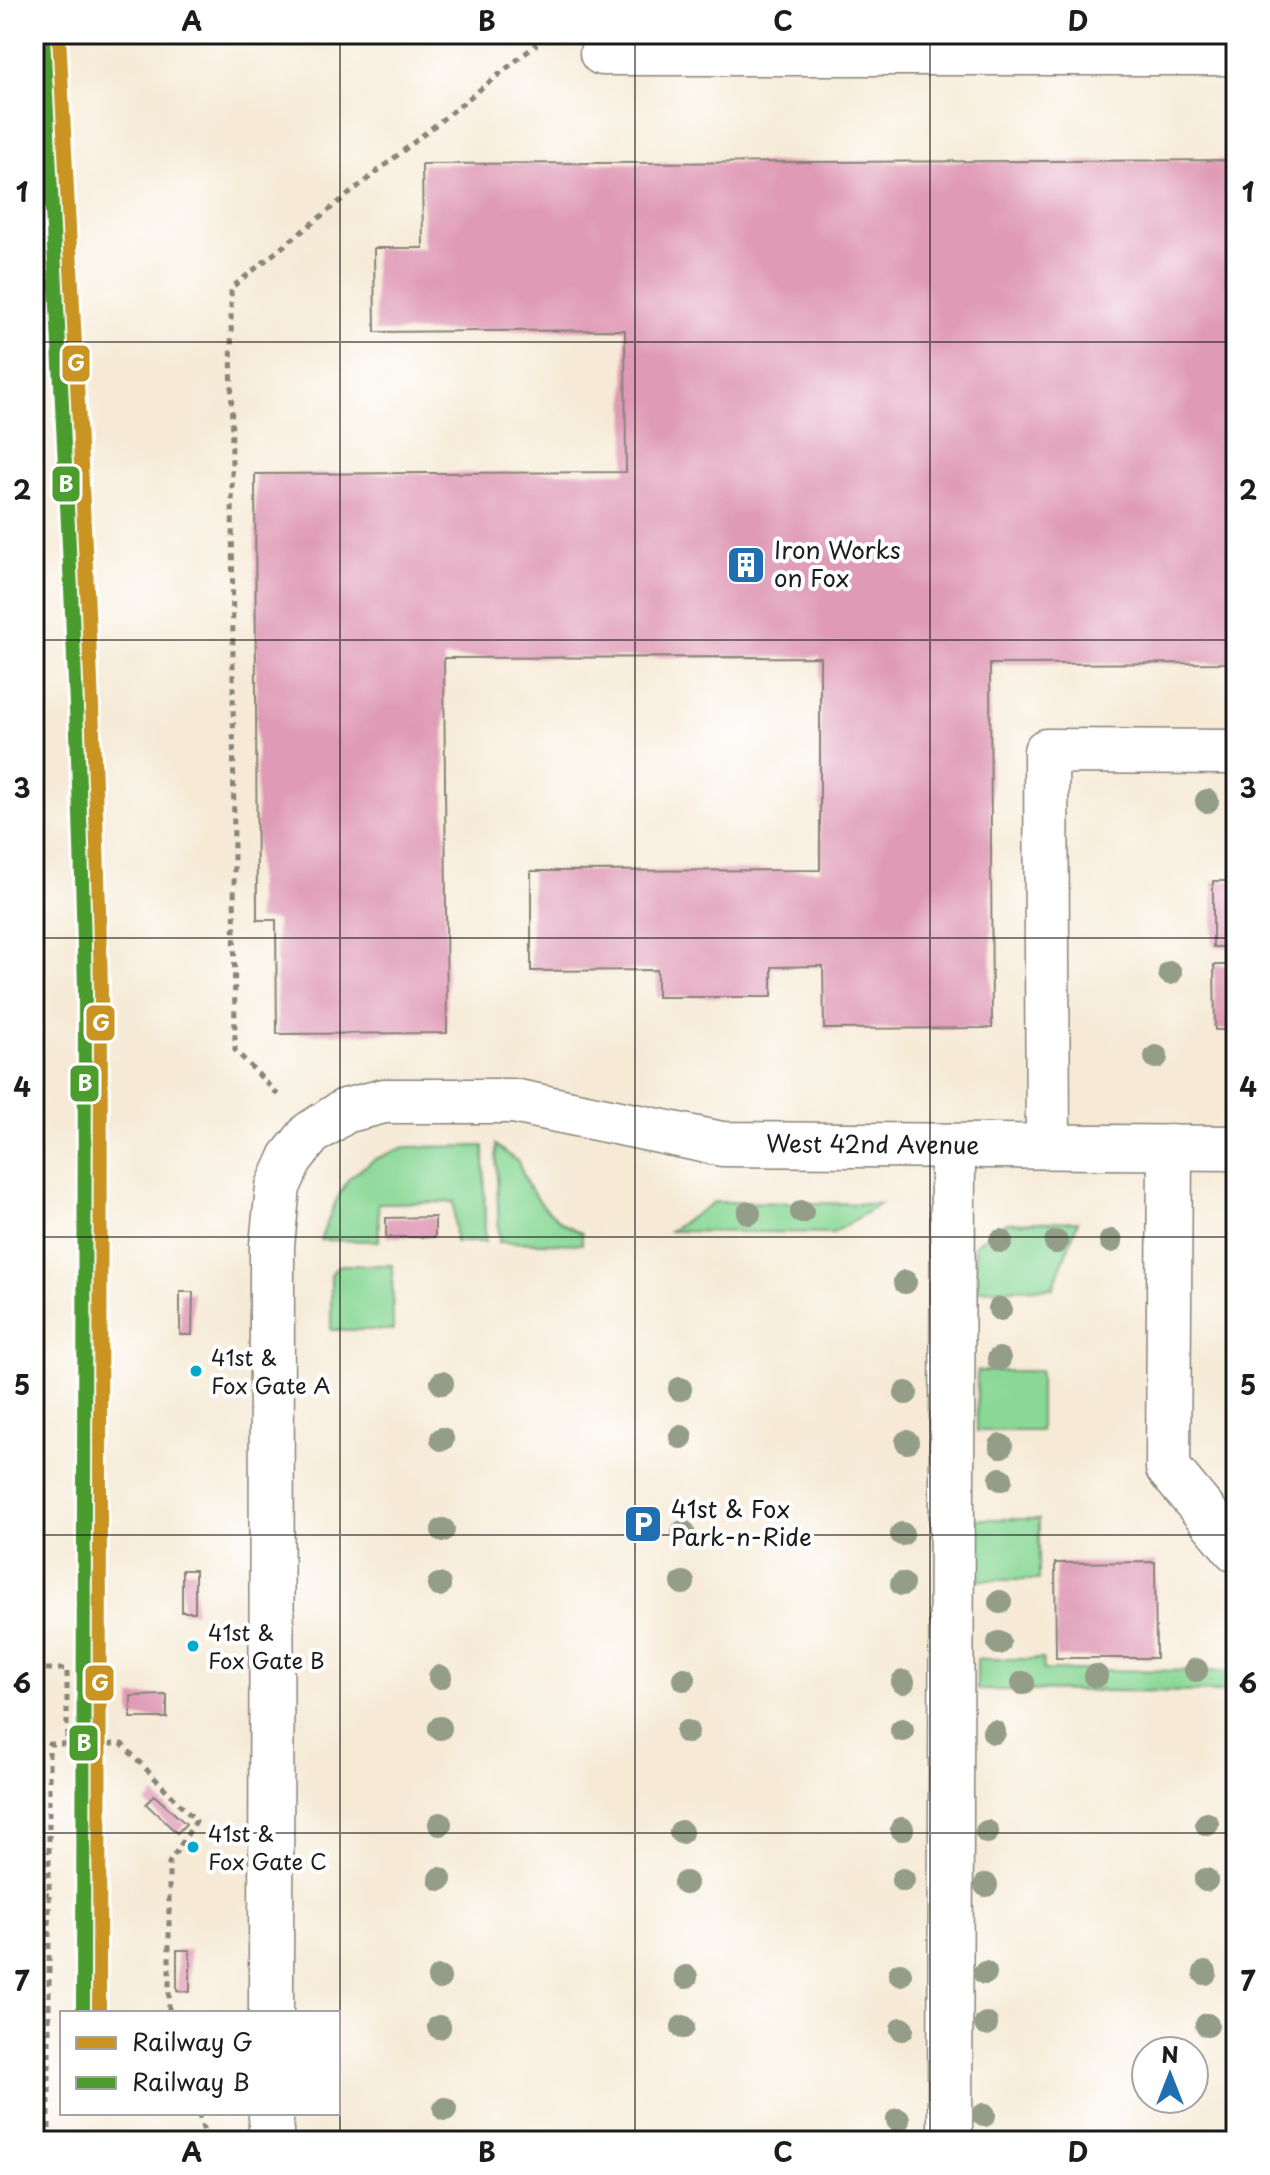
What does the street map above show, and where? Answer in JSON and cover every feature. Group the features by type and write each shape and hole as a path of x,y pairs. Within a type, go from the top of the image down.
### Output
{"street":[{"path":"602,53 1236,53"},
{"path":"1048,1146 1046,751 1236,752"},
{"name":"West 42nd Avenue","path":"271,2011 272,1245 278,1187 291,1158 311,1133 345,1111 384,1101 513,1101 722,1144 1236,1148"},
{"path":"950,2141 953,1146"},
{"path":"1170,1147 1168,1468 1236,1550"},
{"path":"271,2115 271,2141"}],"path":[{"path":"284,1101 235,1050 231,288 537,44"},
{"path":"34,1669 67,1669 67,1744"},
{"path":"49,2141 49,1744 122,1744 196,1821 169,1863 169,2011"},
{"path":"34,1894 49,1894"},
{"path":"199,2115 207,2141"}],"green space":[{"path":"496,1145 518,1162 528,1186 544,1207 562,1223 582,1233 582,1244 499,1242"},
{"path":"484,1146 485,1242 455,1242 454,1202 378,1203 379,1241 320,1240 349,1178 375,1159 405,1147"},
{"path":"714,1202 880,1204 833,1233 670,1231"},
{"path":"1078,1221 1053,1288 975,1290 975,1244 1006,1223"},
{"path":"339,1265 392,1265 393,1330 331,1330 331,1274"},
{"path":"977,1371 1040,1371 1040,1431 977,1431"},
{"path":"976,1519 1039,1519 1039,1580 976,1580"},
{"path":"977,1659 1043,1659 1044,1670 1236,1671 1236,1692 977,1690"}],"building":[{"name":"Iron Works on Fox","path":"1236,160 1236,663 990,664 992,1028 824,1029 823,966 772,967 772,997 657,997 657,970 531,971 531,871 820,870 820,657 444,658 447,1033 277,1034 276,920 257,920 255,474 626,472 625,330 375,332 374,248 423,248 422,164"},
{"path":"1213,881 1236,881 1236,947 1213,947"},
{"path":"1214,965 1236,965 1236,1030 1215,1030"},
{"path":"435,1217 435,1237 386,1237 386,1218"},
{"path":"180,1292 193,1292 192,1335 180,1335"},
{"path":"1155,1562 1156,1658 1056,1658 1055,1563"},
{"path":"182,1570 195,1570 195,1612 182,1612"},
{"path":"167,1695 167,1718 131,1718 131,1696"},
{"path":"154,1795 186,1824 177,1833 146,1804"},
{"path":"177,1950 190,1950 190,1992 177,1991"}],"rail line":[{"name":"G","path":"59,34 89,631 101,990 99,2011"},
{"name":"B","path":"43,35 73,631 85,990 83,2011"}],"place":[{"name":"Iron Works on Fox","path":"746,565"},
{"name":"41st & Fox Gate A","path":"196,1371"},
{"name":"41st & Fox Park-n-Ride","path":"643,1524"},
{"name":"41st & Fox Gate B","path":"193,1646"},
{"name":"41st & Fox Gate C","path":"193,1847"}]}
